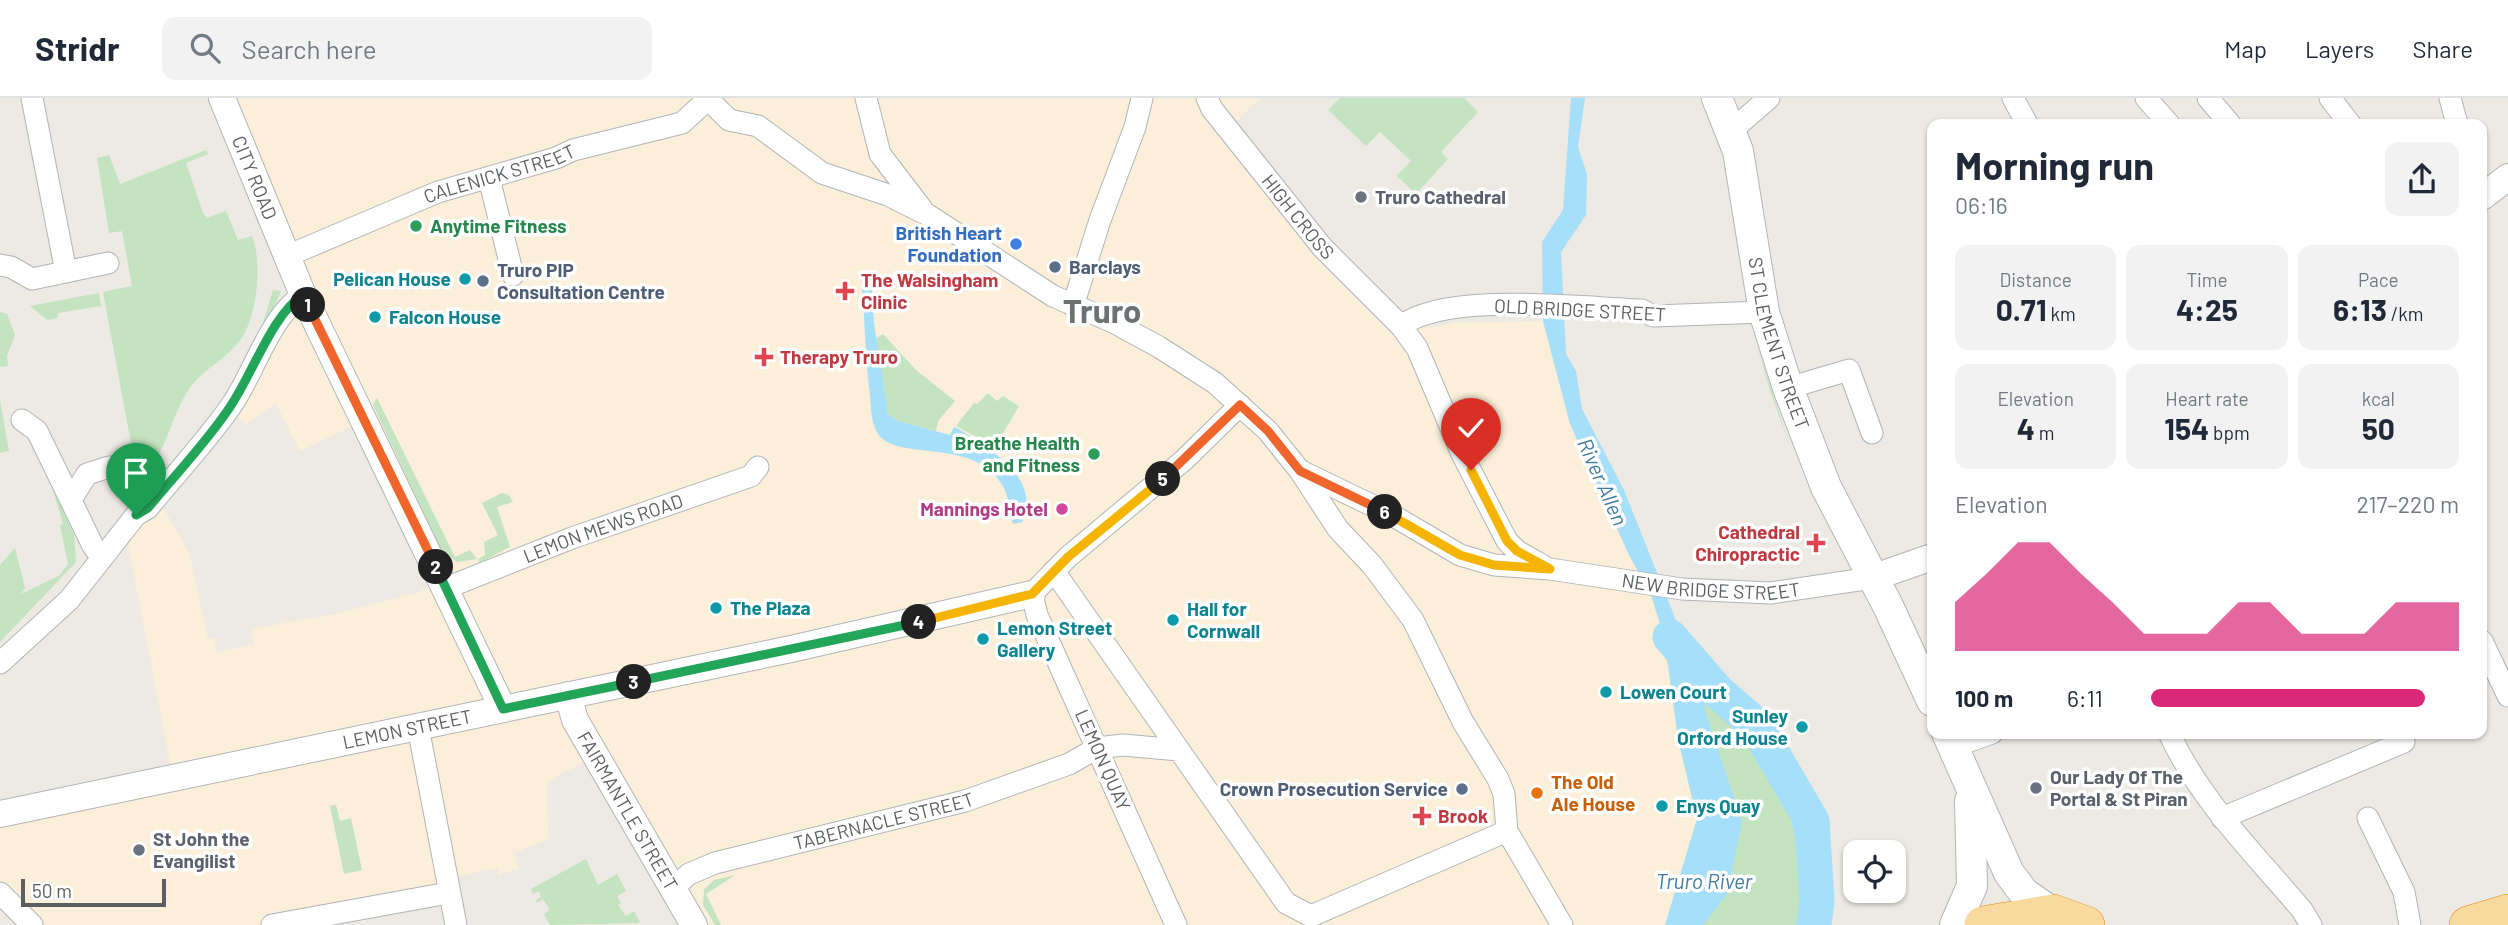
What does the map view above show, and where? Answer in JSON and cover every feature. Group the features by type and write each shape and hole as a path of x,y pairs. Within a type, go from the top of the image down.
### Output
{"highway":[{"path":"2468,925 2508,913"},
{"path":"1983,925 2069,919"}],"main road":[{"name":"ST CLEMENT STREET","path":"1717,98 1731,131 1743,175 1764,312 1788,388 1826,487 1888,606 1927,690"},
{"path":"1950,740 2009,873 2024,893 2069,919"},
{"path":"1955,925 1968,899 1973,873 1969,787"}],"street":[{"path":"32,98 66,272"},
{"name":"CITY ROAD","path":"222,98 303,295 503,709"},
{"path":"866,98 880,154 928,215"},
{"path":"1073,306 1135,127 1142,98"},
{"path":"1731,131 1769,98"},
{"path":"2013,98 2024,119"},
{"path":"2147,98 2165,119"},
{"path":"2208,98 2226,119"},
{"path":"2330,98 2346,119"},
{"path":"2450,98 2456,119"},
{"path":"708,99 729,120 752,123 822,173 884,193 928,215 1073,306 1113,322 1159,347 1214,383 1268,431 1300,471 1338,529 1373,565 1413,620 1463,722 1497,775 1504,794 1507,831 1562,925"},
{"name":"CALENICK STREET","path":"287,256 438,192 555,158 573,149 682,124 708,99"},
{"name":"HIGH CROSS","path":"1212,106 1322,247 1401,326 1423,360 1462,454 1507,541 1517,551 1550,569"},
{"path":"859,185 875,172 880,154"},
{"path":"2487,193 2508,177"},
{"path":"489,178 513,275"},
{"path":"0,265 11,267 33,279 108,263"},
{"path":"0,663 69,600 102,558 214,430 246,383 285,309 303,295"},
{"name":"OLD BRIDGE STREET","path":"1401,326 1419,314 1497,304 1642,310 1653,316 1764,312"},
{"path":"1788,388 1849,370 1871,433"},
{"path":"1032,594 1054,571 1142,498 1240,405"},
{"path":"22,420 37,430 72,498 93,547 102,558"},
{"path":"72,498 87,474 109,467"},
{"name":"LEMON MEWS ROAD","path":"446,588 559,542 751,476 758,467"},
{"path":"1300,471 1392,515 1460,555 1494,565 1550,569"},
{"path":"1872,578 1927,559"},
{"name":"NEW BRIDGE STREET","path":"1550,569 1682,589 1771,593 1872,578"},
{"path":"1054,571 1268,881 1289,907 1311,916 1507,831"},
{"name":"LEMON STREET","path":"0,814 816,644 1032,594"},
{"name":"LEMON QUAY","path":"1032,594 1037,615 1177,925"},
{"path":"2487,652 2508,696"},
{"name":"FAIRMANTLE STREET","path":"568,695 575,720 671,890 694,925"},
{"path":"418,727 456,925"},
{"path":"2172,739 2199,788 2302,910 2311,925"},
{"path":"2222,818 2404,742"},
{"path":"1097,748 1134,745 1179,750"},
{"name":"TABERNACLE STREET","path":"671,890 690,874 715,863 965,802 1069,764 1097,748"},
{"path":"2368,818 2404,892 2410,925"},
{"path":"272,925 309,921 448,892"},
{"path":"0,893 33,925"}],"shaded area":[{"path":"233,98 1261,98 1222,135 1376,294 1416,324 1429,328 1453,323 1543,321 1570,424 1629,555 1650,594 1664,636 1678,739 1697,819 1665,925 694,925 595,756 554,778 547,785 548,839 514,853 518,868 499,875 498,868 454,877 456,892 272,925 32,925 0,893 0,814 173,778 125,529 157,497 189,552 208,639 214,638 217,652 254,644 251,629 336,614 417,593 434,584 365,420 300,451 276,404 246,424 229,409 303,294"}],"green space":[{"path":"1340,98 1464,98 1478,112 1441,152 1448,159 1416,194 1397,176 1411,161 1380,132 1366,146 1328,110"},
{"path":"206,150 208,154 186,163 207,218 226,211 238,240 252,236 257,261 253,308 244,334 237,344 198,378 187,392 154,462 138,481 103,292 132,286 122,231 109,233 97,158 109,155 120,184"},
{"path":"273,290 281,291 267,325 263,323"},
{"path":"99,293 101,306 58,313 57,318 47,320 30,306"},
{"path":"0,312 7,314 15,335 7,356 8,366 0,367"},
{"path":"883,334 916,370 955,401 938,421 936,431 898,421 888,414 876,338"},
{"path":"1757,345 1789,443 1770,391"},
{"path":"988,393 997,401 1003,396 1019,406 995,447 956,426 974,403 977,404"},
{"path":"377,398 455,557 470,550 477,559 457,562 441,550 373,405"},
{"path":"0,400 9,451 0,453"},
{"path":"49,477 74,535 76,562 0,642 0,565 15,548 25,588 21,594 60,575 68,564 60,525 63,524"},
{"path":"502,493 509,495 513,502 497,507 510,547 479,563 478,559 485,555 484,542 498,535 482,503"},
{"path":"1704,690 1784,785 1796,843 1803,925 1703,925"},
{"path":"336,805 340,821 351,818 362,870 344,874 330,806"},
{"path":"586,859 598,885 617,874 626,891 617,896 621,903 618,905 626,916 634,911 640,923 550,925 544,914 550,910 543,899 537,903 536,900 541,897 539,891 533,894 531,889"},
{"path":"735,875 706,894 721,925 715,925 703,905 704,890 714,880"}],"water":[{"name":"Truro River","path":"1571,98 1585,98 1578,147 1587,174 1586,215 1561,252 1566,354 1576,371 1582,409 1624,490 1703,688 1711,676 1768,745 1803,801 1829,901 1825,925 1803,925 1796,843 1784,785 1704,691 1705,710 1742,822 1727,894 1703,925 1665,925 1697,819 1678,739 1664,636 1651,595 1629,555 1570,424 1543,321 1542,242 1563,210"},
{"path":"871,271 874,323 888,414 898,421 950,435 954,427 957,428 996,454 1019,478 1025,492 1026,506 1022,522 1013,524 1004,488 991,471 975,461 956,455 900,447 886,441 877,432 871,409 861,277 871,276"}],"waterway":[{"name":"River Allen","path":"1670,637 1718,692 1755,724 1812,821 1817,900 1814,925"}],"place":[{"name":"Truro Cathedral","path":"1361,197"},
{"name":"Anytime Fitness","path":"416,226"},
{"name":"British Heart Foundation","path":"1016,244"},
{"name":"Barclays","path":"1055,267"},
{"name":"Pelican House","path":"465,279"},
{"name":"Truro PIP Consultation Centre","path":"483,281"},
{"name":"The Walsingham Clinic","path":"845,291"},
{"name":"Falcon House","path":"375,317"},
{"name":"Therapy Truro","path":"764,357"},
{"name":"Breathe Health and Fitness","path":"1094,454"},
{"name":"Mannings Hotel","path":"1062,509"},
{"name":"Cathedral Chiropractic","path":"1816,543"},
{"name":"The Plaza","path":"716,608"},
{"name":"Hall for Cornwall","path":"1173,620"},
{"name":"Lemon Street Gallery","path":"983,639"},
{"name":"Lowen Court","path":"1606,692"},
{"name":"Sunley Orford House","path":"1802,727"},
{"name":"Our Lady Of The Portal & St Piran","path":"2036,788"},
{"name":"Crown Prosecution Service","path":"1462,789"},
{"name":"The Old Ale House","path":"1537,793"},
{"name":"Enys Quay","path":"1662,806"},
{"name":"Brook","path":"1422,816"},
{"name":"St John the Evangilist","path":"139,850"}],"district":[{"name":"Truro","path":"1102,311"}],"route":[{"path":"136,515 148,508 177,470 214,430 246,383 285,309 303,295 358,404 503,709 877,631 1032,594 1068,557 1142,498 1240,405 1268,431 1300,471 1392,515 1460,555 1494,565 1550,569 1523,555 1507,541 1471,470"}]}
